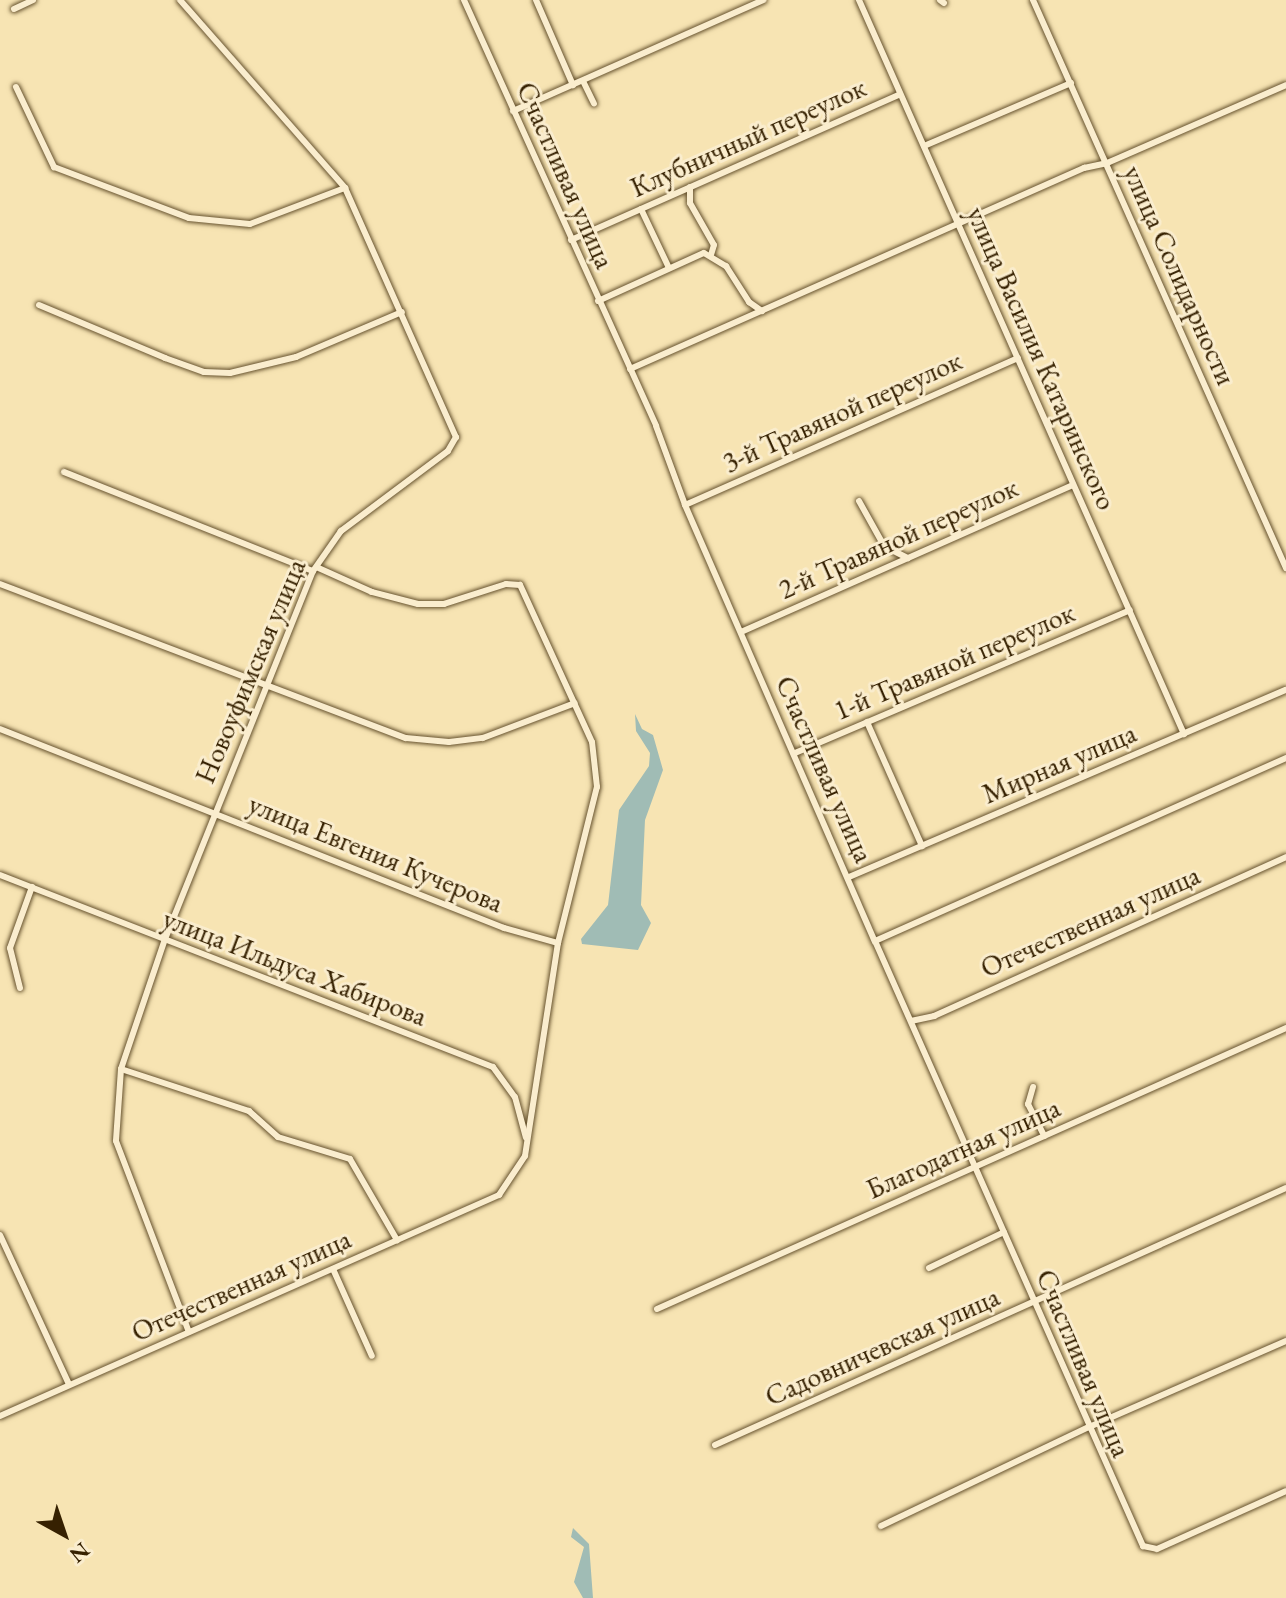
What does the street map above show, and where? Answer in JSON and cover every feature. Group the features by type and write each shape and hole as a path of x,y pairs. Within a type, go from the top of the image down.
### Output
{"street":[{"path":"14,9 33,0"},
{"name":"Новоуфимская улица","path":"180,0 345,188 456,437 448,451 341,531 314,569 165,939 121,1069 116,1141 189,1332"},
{"name":"Счастливая улица","path":"464,0 630,369 685,505 875,941 1143,1546 1151,1550 1286,1491"},
{"path":"536,0 573,85"},
{"path":"513,111 764,0"},
{"name":"улица Василия Катаринского","path":"859,0 1184,734"},
{"name":"улица Солидарности","path":"1033,0 1286,568"},
{"path":"583,81 594,104"},
{"path":"924,146 1071,83"},
{"path":"630,369 1084,168 1107,163 1286,85"},
{"path":"16,87 54,167 189,218 250,224 345,188"},
{"name":"Клубничный переулок","path":"571,240 900,94"},
{"path":"690,187 690,203 714,245 711,255"},
{"path":"641,209 669,268"},
{"path":"598,301 699,254 711,255 762,311"},
{"path":"39,305 204,372 230,373 296,357 402,312"},
{"name":"3-й Травяной переулок","path":"685,505 1018,358"},
{"path":"64,472 372,592 418,604 444,604 506,584 520,585 575,703 598,767 558,943 528,1145"},
{"name":"2-й Травяной переулок","path":"741,632 1073,485"},
{"path":"859,501 884,546 908,558"},
{"path":"0,584 375,729 449,742 483,738 575,703"},
{"name":"1-й Травяной переулок","path":"795,753 1130,610"},
{"name":"Мирная улица","path":"849,877 1286,690"},
{"path":"867,722 922,846"},
{"name":"улица Евгения Кучерова","path":"0,729 504,928 558,943"},
{"path":"875,941 1286,758"},
{"name":"Отечественная улица","path":"911,1021 934,1016 1286,857"},
{"name":"улица Ильдуса Хабирова","path":"0,875 493,1067 515,1097 528,1145"},
{"path":"20,988 10,948 32,887"},
{"name":"Благодатная улица","path":"657,1309 1286,1028"},
{"path":"121,1069 249,1111 278,1137 350,1159 397,1240"},
{"path":"1033,1087 1028,1104 1044,1136"},
{"name":"Отечественная улица","path":"0,1416 499,1195 517,1172 528,1145"},
{"name":"Садовничевская улица","path":"715,1445 1286,1188"},
{"path":"929,1268 1004,1232"},
{"path":"0,1235 69,1384"},
{"path":"333,1269 372,1356"},
{"path":"881,1526 1089,1427 1286,1341"}],"water":[{"path":"635,714 642,729 653,735 663,770 645,820 641,905 651,923 638,950 582,944 581,939 608,905 619,810 649,766 650,753 636,731"},
{"path":"573,1528 589,1544 593,1598 583,1598 574,1582 584,1547 571,1537"}]}
